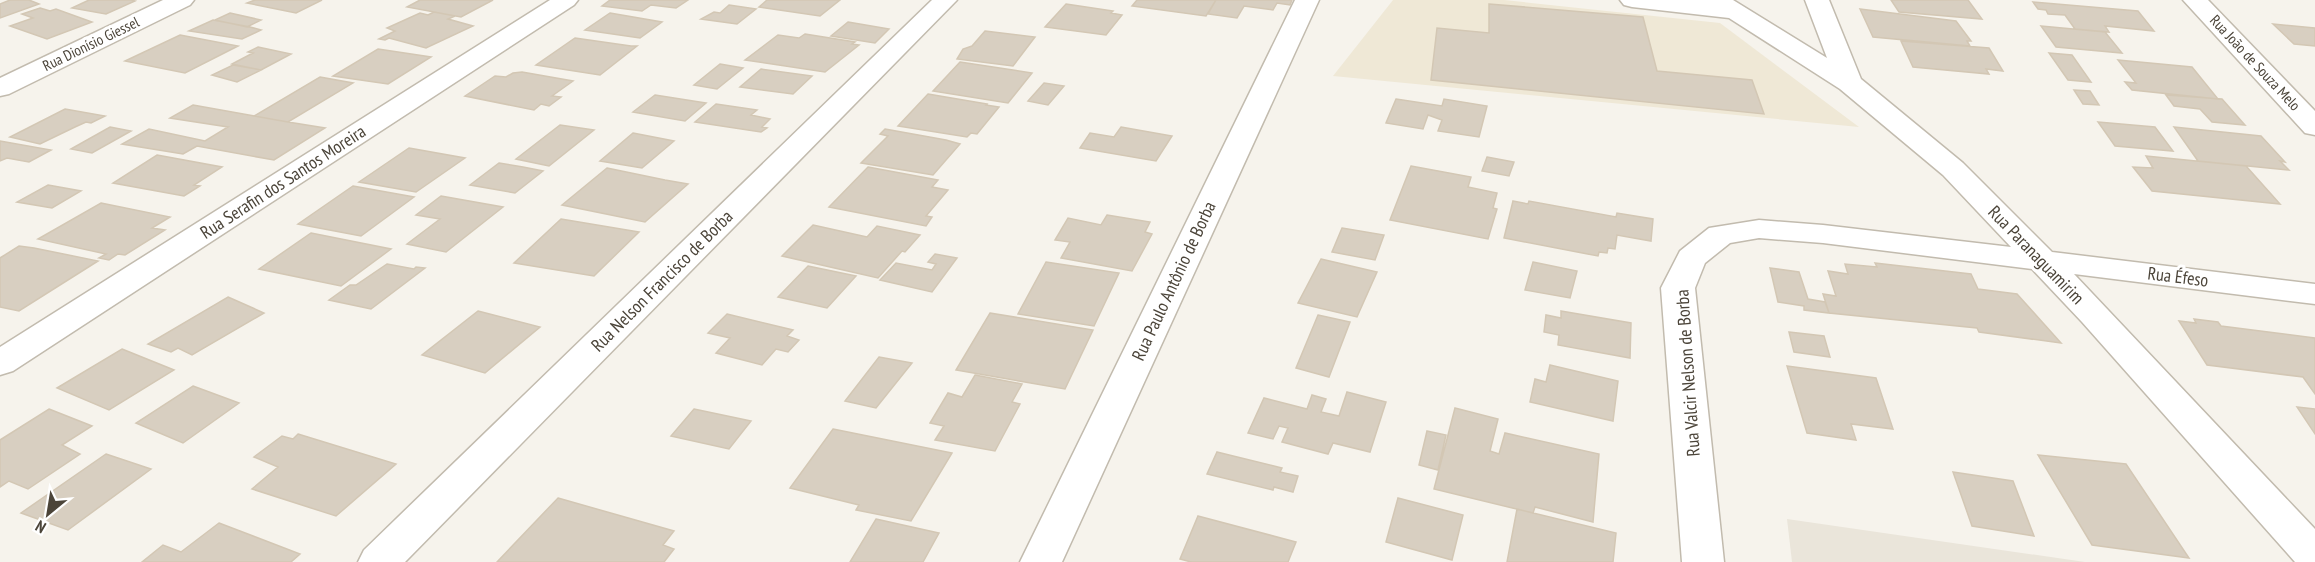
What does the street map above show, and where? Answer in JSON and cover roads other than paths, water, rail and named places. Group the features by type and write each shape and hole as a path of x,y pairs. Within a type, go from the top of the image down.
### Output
{"street":[{"name":"Rua Dionísio Giessel","path":"0,88 182,0"},
{"name":"Rua Serafin dos Santos Moreira","path":"0,363 566,0"},
{"name":"Rua Nelson Francisco de Borba","path":"380,562 945,0"},
{"name":"Rua Paulo Antônio de Borba","path":"1041,562 1308,0"},
{"path":"1632,0 1727,6"},
{"path":"1817,0 1849,82"},
{"name":"Rua João de Souza Melo","path":"2195,0 2315,127"},
{"name":"Rua Paranaguamirim","path":"1727,6 1849,82 1953,169 2094,314 2315,556"},
{"name":"Rua Valcir Nelson de Borba","path":"1704,562 1678,288 1690,258 1720,235 1759,229 1823,234 2042,260"},
{"name":"Rua Éfeso","path":"2042,260 2315,294"}]}
